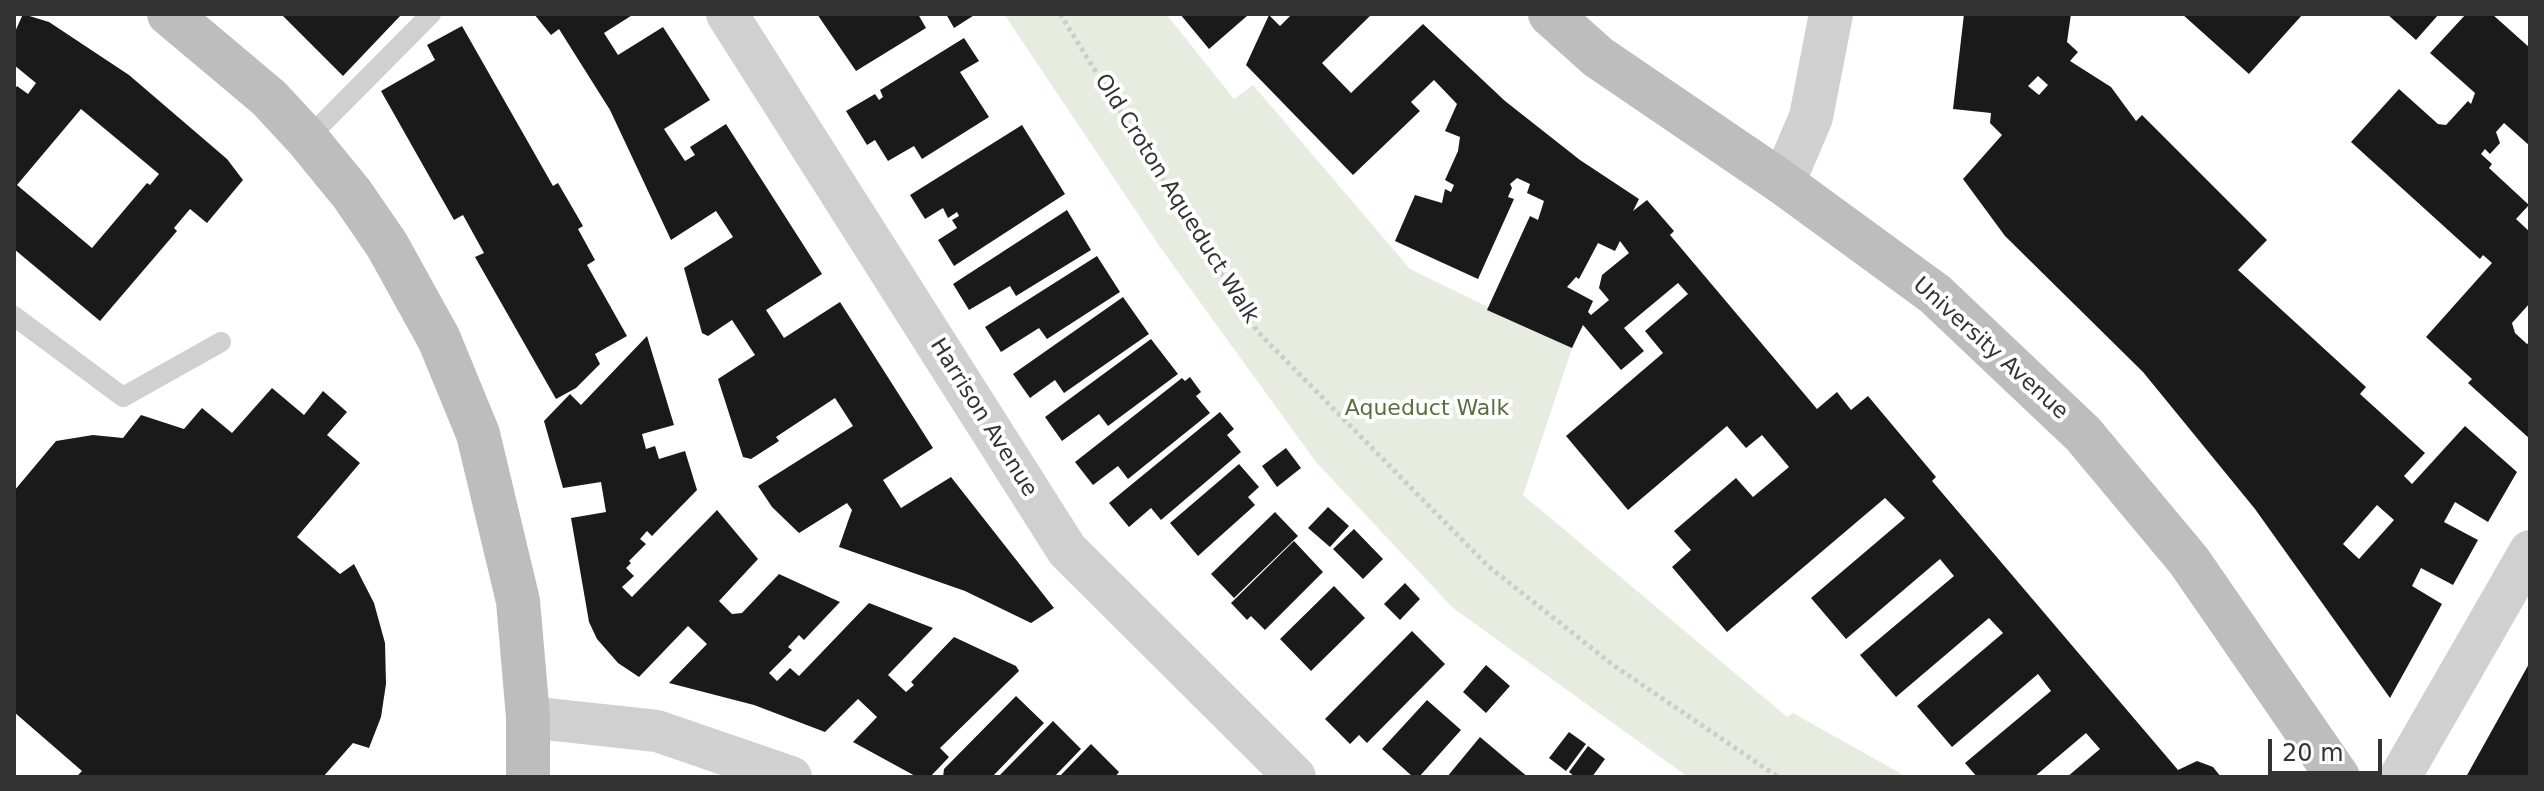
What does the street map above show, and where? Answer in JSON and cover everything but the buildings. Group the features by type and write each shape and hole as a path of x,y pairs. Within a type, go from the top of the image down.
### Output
{"main road":[{"path":"169,14 269,98 307,139 352,194 387,245 439,339 461,387 493,487 512,572 524,651 528,777"},
{"name":"University Avenue","path":"1550,14 1598,57 1783,183 1935,294 2083,434 2189,561 2338,777"}],"street":[{"name":"Harrison Avenue","path":"727,14 1067,550 1295,777"},
{"path":"1783,183 1811,117 1831,14"},
{"path":"2400,777 2530,551"},
{"path":"528,717 657,731 791,777"}],"lane":[{"path":"307,139 431,14"},
{"path":"14,316 123,397 221,342"}],"path":[{"name":"Old Croton Aqueduct Walk","path":"1060,14 1257,331 1488,566 1613,665 1778,777"}],"green space":[{"name":"Aqueduct Walk","path":"1004,14 1166,14 1234,99 1253,85 1410,269 1572,348 1523,495 1787,717 1793,713 1907,777 1688,777 1453,608 1316,462 1160,247"}]}
